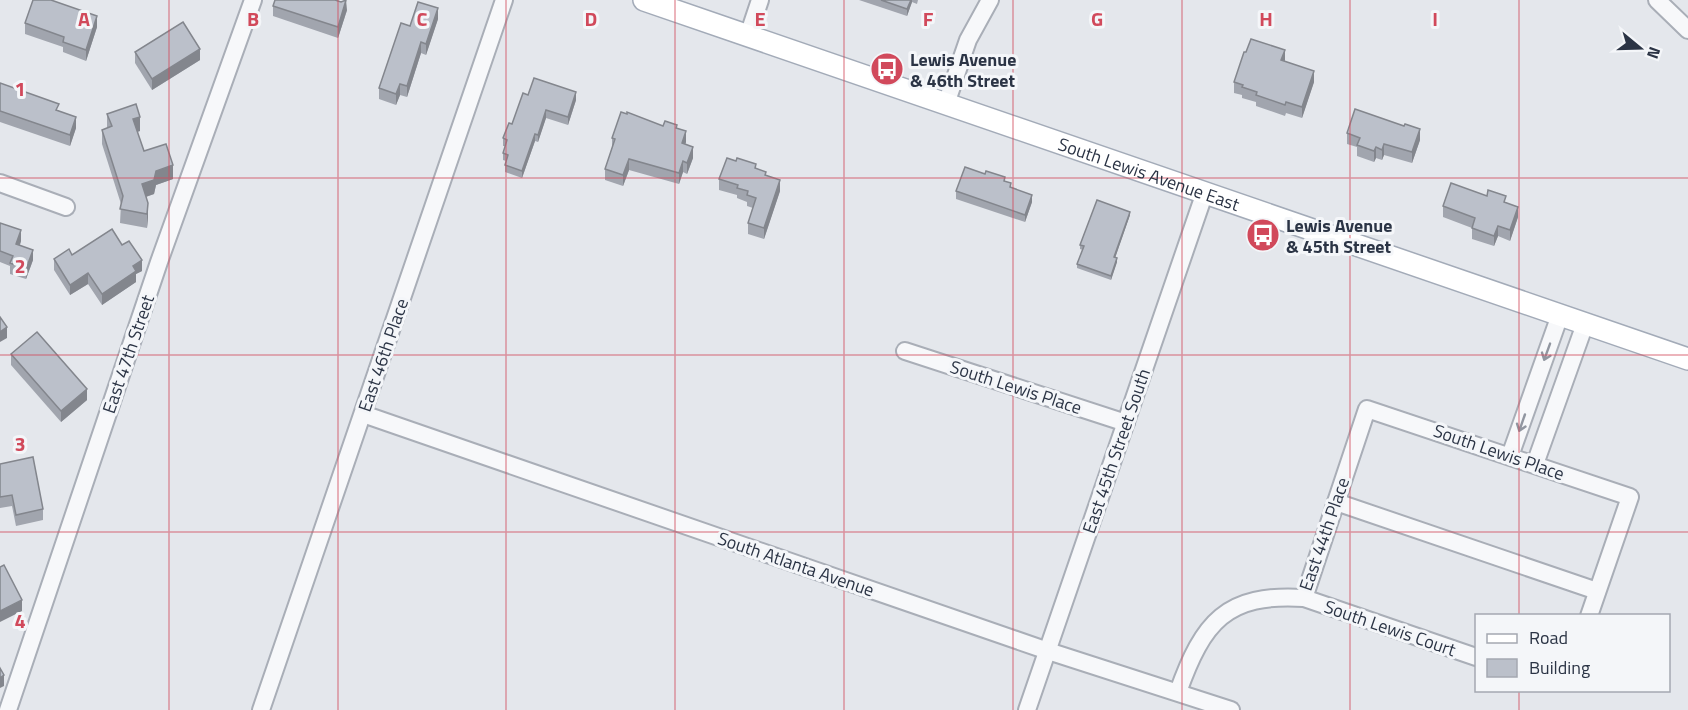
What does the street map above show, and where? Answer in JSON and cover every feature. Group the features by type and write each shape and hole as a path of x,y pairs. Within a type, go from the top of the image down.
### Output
{"main road":[{"name":"South Lewis Avenue East","path":"644,0 1688,359"}],"street":[{"name":"East 47th Street","path":"8,710 155,273 253,0"},
{"name":"East 46th Place","path":"261,710 504,0"},
{"path":"748,36 760,0"},
{"path":"946,104 968,40 990,0"},
{"path":"1657,0 1688,30"},
{"path":"0,183 66,207"},
{"name":"East 45th Street South","path":"1027,710 1204,192"},
{"path":"1510,456 1560,315"},
{"path":"1535,464 1585,324"},
{"name":"South Lewis Place","path":"905,351 1126,423"},
{"path":"1534,389 1558,398"},
{"name":"South Lewis Place","path":"1367,409 1630,497 1597,591"},
{"name":"East 44th Place","path":"1178,692 1196,645 1223,615 1243,604 1262,599 1304,598 1367,409"},
{"name":"South Atlanta Avenue","path":"363,414 1048,651 1231,710"},
{"path":"1336,502 1597,591 1589,614"},
{"name":"South Lewis Court","path":"1304,598 1475,657"}],"building":[{"path":"33,0 51,0 97,16 86,50 63,42 64,37 25,23"},
{"path":"275,0 335,0 341,2 346,0 338,27 273,6"},
{"path":"881,0 911,0 907,9"},
{"path":"418,2 438,8 426,44 421,42 407,86 400,84 396,94 379,88 401,23 410,26"},
{"path":"183,22 200,49 152,79 135,52"},
{"path":"1251,39 1285,50 1281,60 1314,71 1302,107 1286,102 1285,105 1256,95 1257,92 1234,82"},
{"path":"534,78 576,92 568,117 546,110 522,171 505,165 508,155 503,153 507,140 503,138 509,123 512,124 523,93 528,95"},
{"path":"0,83 59,104 56,110 76,117 70,135 0,111"},
{"path":"136,104 140,117 133,119 144,151 166,144 173,165 156,171 154,180 142,184 148,203 147,214 120,209 123,196 102,130 112,126 107,114"},
{"path":"1355,109 1404,126 1405,124 1420,129 1412,152 1384,144 1382,150 1376,147 1374,151 1357,145 1360,138 1347,133"},
{"path":"621,112 627,114 627,112 663,126 665,121 686,131 682,143 693,147 687,163 683,161 679,173 629,159 623,175 605,169"},
{"path":"727,158 736,161 737,158 756,164 755,168 766,172 765,175 780,180 764,228 748,223 756,198 747,195 748,191 737,188 738,185 719,179"},
{"path":"965,167 985,174 986,171 1005,177 1004,181 1011,183 1010,187 1032,195 1025,215 956,191"},
{"path":"1451,183 1487,196 1488,190 1506,196 1504,202 1518,207 1510,230 1498,226 1494,236 1472,228 1475,218 1443,206"},
{"path":"1097,200 1130,212 1114,257 1117,258 1111,276 1077,264 1084,246 1080,245"},
{"path":"0,223 21,230 16,244 33,250 26,269 10,263 13,256 0,251"},
{"path":"112,229 122,245 129,241 142,260 133,266 136,271 102,294 88,273 70,285 54,259 69,249 72,255"},
{"path":"0,317 7,327 0,332"},
{"path":"37,332 87,389 61,411 11,354"},
{"path":"33,457 43,509 16,515 12,495 0,497 0,464"},
{"path":"4,565 22,600 0,611 0,567"}],"place":[{"name":"Lewis Avenue & 46th Street","path":"887,69"},
{"name":"Lewis Avenue & 45th Street","path":"1263,235"}]}
